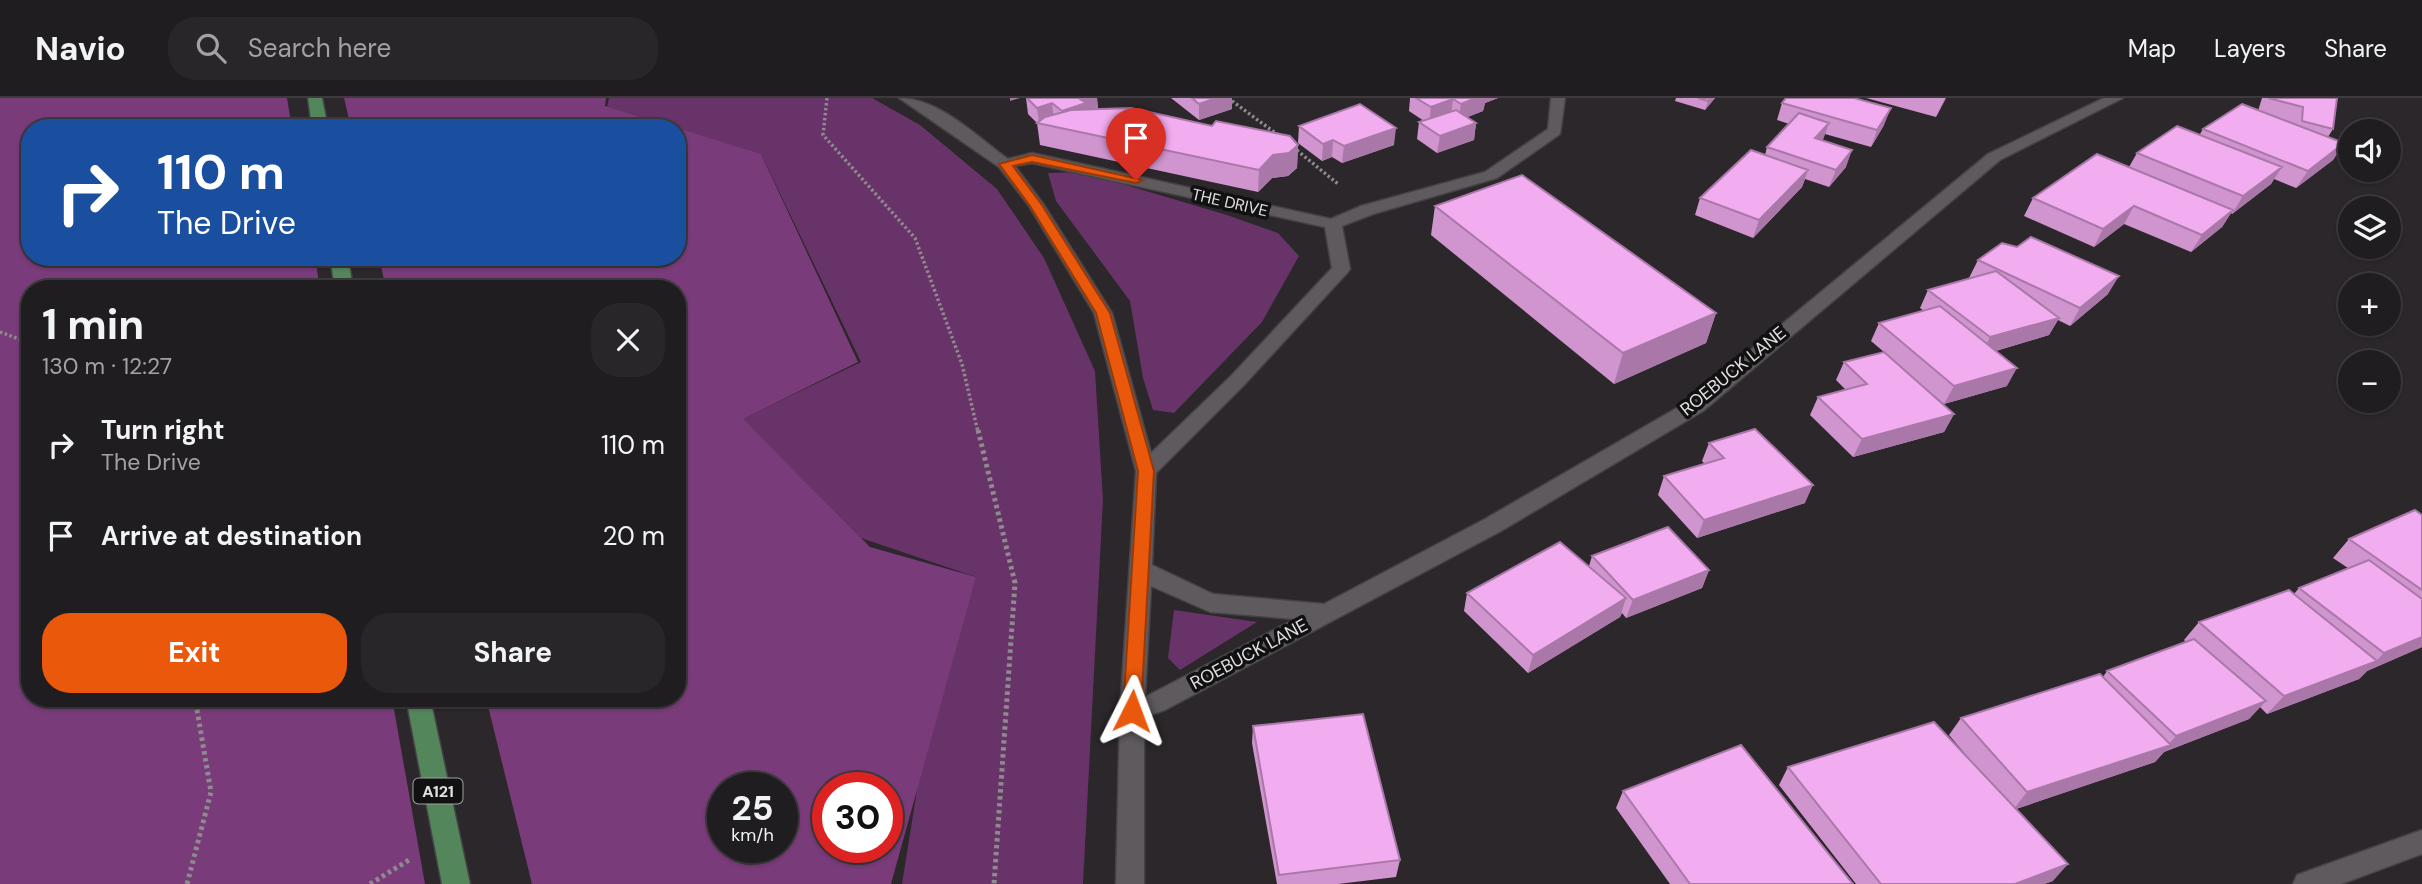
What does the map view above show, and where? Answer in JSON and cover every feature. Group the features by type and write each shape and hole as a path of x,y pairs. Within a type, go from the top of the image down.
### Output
{"main road":[{"path":"315,98 318,119"},
{"name":"A121","path":"420,707 456,884"}],"street":[{"path":"906,98 928,109 1005,164 1036,205 1103,313 1146,471 1132,711 1130,884"},
{"path":"1146,471 1229,389 1342,269 1332,224 1367,210 1491,175 1555,131 1558,98"},
{"name":"ROEBUCK LANE","path":"1132,711 1156,703 1493,526 1696,406 1994,157 2116,98"},
{"name":"THE DRIVE","path":"1005,164 1032,158 1332,224"},
{"name":"ROEBUCK LANE","path":"1139,568 1161,582 1210,603 1327,613"},
{"path":"2306,884 2422,842"}],"path":[{"path":"827,98 822,135 915,238 962,365 1015,583 994,884"},
{"path":"1228,98 1279,136"},
{"path":"1289,145 1367,210"},
{"path":"0,332 21,339"},
{"path":"187,884 211,792 197,707"}],"shaded area":[{"path":"0,98 287,98 290,119 21,119 21,266 316,266 319,280 21,280 21,707 394,707 425,884 0,884"},
{"path":"344,98 606,98 605,106 646,119 349,119"},
{"path":"609,98 872,98 920,125 997,189 1044,258 1095,371 1103,500 1083,884 902,884 931,702 976,577 861,538 742,419 861,362 762,156 686,132 686,119 645,119 607,107"},
{"path":"686,131 761,154 858,362 743,419 870,547 976,577 903,841 903,772 812,772 812,863 897,863 891,884 532,884 488,707 686,707 686,280 384,280 381,266 686,266"},
{"path":"1082,172 1278,233 1299,256 1262,322 1174,413 1153,410 1143,378 1130,301 1056,201 1048,173"},
{"path":"1174,610 1257,622 1180,670 1168,658"}],"building":[{"path":"1027,98 1083,98 1080,99 1086,103 1062,111 1052,103 1037,108"},
{"path":"1192,98 1216,98 1199,104"},
{"path":"1416,98 1476,98 1461,104 1453,99 1431,107"},
{"path":"1786,98 1854,98 1891,108 1877,130 1782,103"},
{"path":"2268,98 2337,98 2333,129 2302,121 2303,107"},
{"path":"1360,104 1396,128 1344,146 1333,140 1323,144 1299,126"},
{"path":"2242,104 2338,141 2338,148 2308,171 2203,129"},
{"path":"1131,108 1212,126 1216,121 1290,136 1298,145 1289,153 1273,155 1259,170 1037,123 1045,117 1071,110"},
{"path":"1456,110 1476,123 1440,136 1419,122"},
{"path":"1799,113 1829,123 1815,138 1852,150 1836,170 1767,147"},
{"path":"2177,126 2282,167 2243,196 2137,153"},
{"path":"1751,150 1808,170 1759,220 1700,198"},
{"path":"2097,154 2233,210 2202,235 2134,206 2103,229 2033,198"},
{"path":"1522,175 1716,313 1623,353 1435,206"},
{"path":"2031,237 2119,276 2080,308 1978,260 2002,243 2017,247"},
{"path":"1996,271 2059,318 1990,337 1928,290"},
{"path":"1940,306 2017,368 1954,386 1879,323"},
{"path":"1884,352 1954,414 1862,439 1818,397 1867,384 1844,362"},
{"path":"1755,429 1813,485 1704,520 1664,476 1724,458 1709,443"},
{"path":"2415,510 2422,515 2422,590 2349,539"},
{"path":"1668,527 1709,570 1633,600 1592,556"},
{"path":"1560,542 1626,598 1533,655 1467,593"},
{"path":"2369,560 2422,599 2422,637 2384,653 2299,588"},
{"path":"2289,590 2377,661 2284,696 2199,622"},
{"path":"2194,639 2266,701 2176,736 2107,671"},
{"path":"2100,674 2171,745 2027,792 1961,718"},
{"path":"1363,714 1400,860 1279,875 1253,726"},
{"path":"1934,722 2068,864 2015,884 1881,884 1788,767"},
{"path":"1741,745 1853,884 1690,884 1623,791"}],"route":[{"path":"1132,711 1146,471 1103,313 1036,205 1005,164 1032,158 1136,180"}]}
